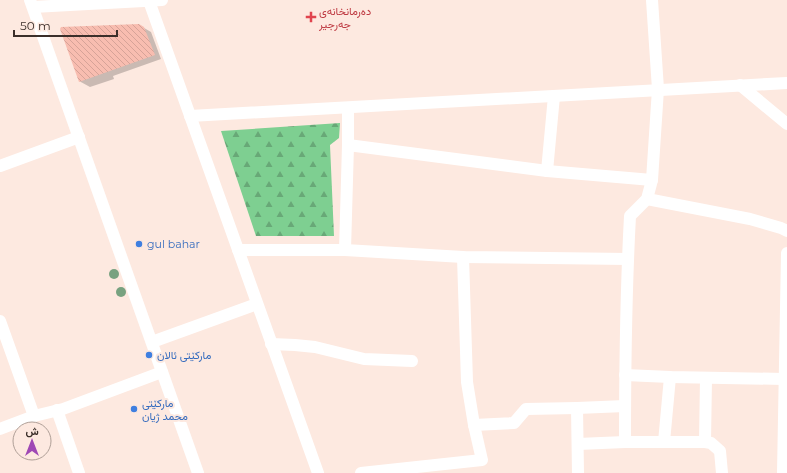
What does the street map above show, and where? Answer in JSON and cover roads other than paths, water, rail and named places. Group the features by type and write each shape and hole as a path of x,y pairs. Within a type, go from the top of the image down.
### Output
{"street":[{"path":"162,0 31,4 198,473"},
{"path":"626,442 625,375 630,216 647,199 652,180 658,89 652,0"},
{"path":"149,1 318,473"},
{"path":"190,116 787,83"},
{"path":"740,85 787,124"},
{"path":"547,171 554,96"},
{"path":"345,250 348,108"},
{"path":"0,166 79,137"},
{"path":"348,145 547,171 652,180"},
{"path":"647,199 750,219 787,231"},
{"path":"238,250 345,250 463,257 628,259"},
{"path":"783,473 787,253"},
{"path":"361,473 482,460 474,425 467,382 463,257"},
{"path":"152,342 257,304"},
{"path":"0,321 34,416"},
{"path":"271,344 295,344 315,347 364,359 412,361"},
{"path":"0,429 162,372"},
{"path":"625,375 784,379"},
{"path":"664,442 670,377"},
{"path":"705,442 706,378"},
{"path":"474,425 514,423 526,409 625,406"},
{"path":"577,408 578,473"},
{"path":"57,410 80,473"},
{"path":"578,444 626,442 711,443 720,451 722,473"}],"place":[{"name":"دەرمانخانەی جەرجیر","path":"311,17"},
{"name":"gul bahar","path":"139,244"},
{"name":"مارکێتی ئالان","path":"149,355"},
{"name":"مارکێتی محمد ژیان","path":"134,409"}]}
